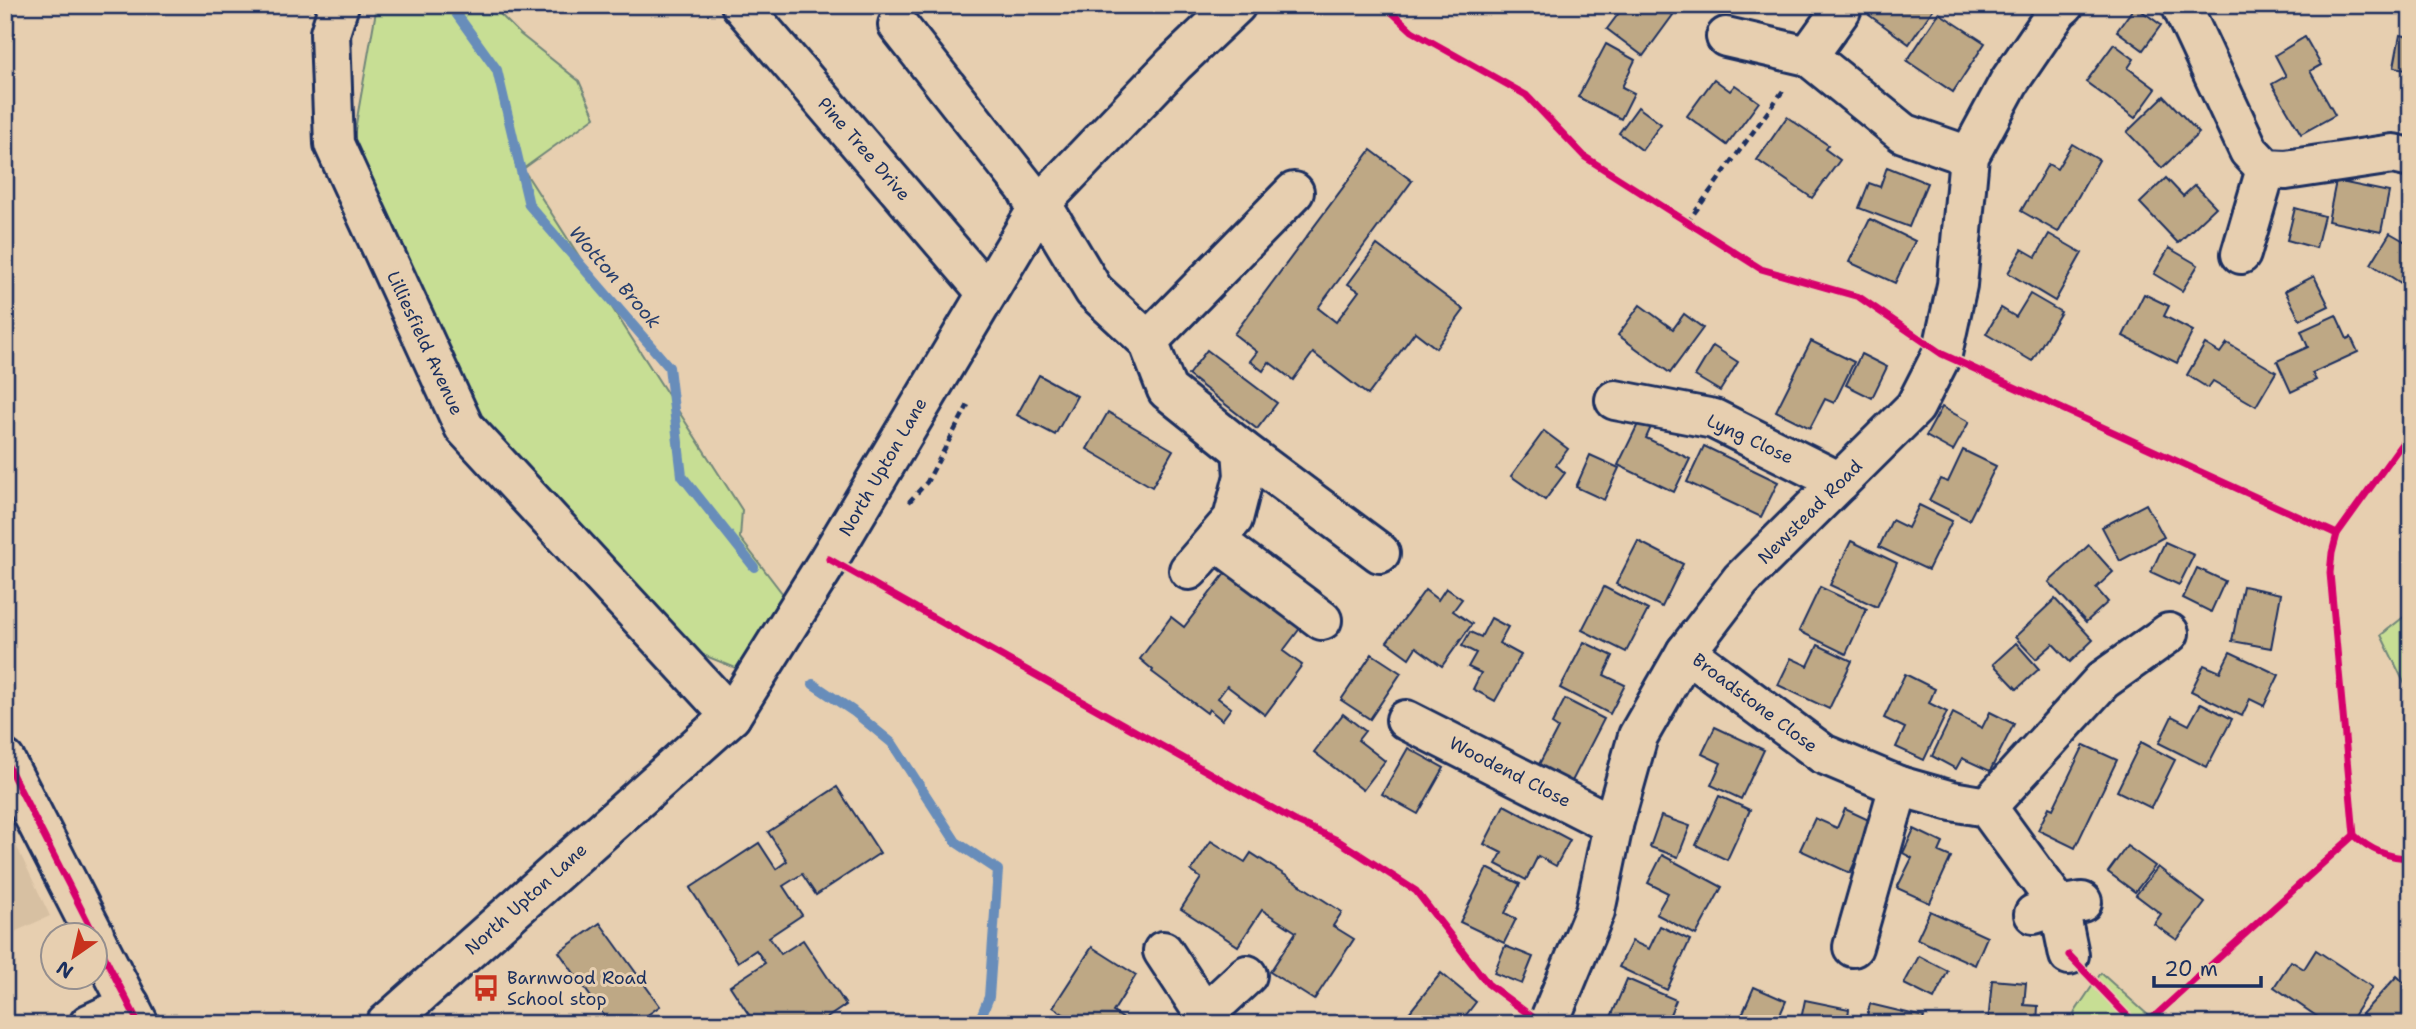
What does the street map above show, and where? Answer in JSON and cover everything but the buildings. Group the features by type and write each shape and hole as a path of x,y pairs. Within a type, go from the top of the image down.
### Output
{"street":[{"name":"Lilliesfield Avenue","path":"339,5 330,33 334,144 464,426 732,716"},
{"name":"Pine Tree Drive","path":"741,5 987,293"},
{"name":"North Upton Lane","path":"386,1024 732,716 829,559 1039,206 1174,64 1236,5"},
{"name":"Newstead Road","path":"1548,1024 1595,911 1613,825 1638,736 1686,652 1741,580 1915,407 1942,354 1957,285 1969,156 2009,82 2064,5"},
{"path":"2180,5 2249,151 2266,169 2286,170 2393,154 2411,158"},
{"path":"1808,56 1841,10"},
{"path":"898,25 1026,188 1094,292 1148,341 1167,390 1380,554"},
{"path":"1726,37 1808,56 1903,133 1969,156"},
{"path":"2241,254 2266,169"},
{"path":"1148,341 1294,192"},
{"name":"Lyng Close","path":"1615,400 1714,419 1840,482"},
{"path":"1189,570 1233,519 1244,476 1242,450"},
{"path":"1214,540 1322,620"},
{"path":"2069,955 2058,907 1987,807 2103,680 2169,633"},
{"name":"Broadstone Close","path":"1686,652 1823,754 1899,786 1952,801 1987,807"},
{"name":"Woodend Close","path":"1430,722 1613,825"},
{"path":"5,760 86,920"},
{"path":"1852,948 1899,786"},
{"path":"1163,951 1207,1019 1247,975"},
{"path":"89,1024 134,1014 108,963"}],"path":[{"path":"1688,223 1808,56"},
{"path":"1676,216 1698,230"}],"shaded area":[{"path":"5,822 50,916 5,936"}],"green space":[{"path":"377,5 491,5 520,34 579,81 595,117 523,169 742,510 740,538 792,606 748,673 676,644 486,427 353,141"},
{"path":"2411,611 2411,697 2381,635"},
{"path":"2101,973 2158,1024 2071,1024 2075,1012"}],"waterway":[{"name":"Wotton Brook","path":"450,5 497,70 529,205 669,367 682,476 754,567"},
{"name":"Wotton Brook","path":"813,684 853,711 892,743 956,842 998,870 989,997 978,1024"}],"cycle path":[{"path":"1384,5 1412,31 1526,95 1585,157 1761,269 1859,297 1942,354 2337,534"},
{"path":"2411,431 2337,534 2330,573 2354,835 2380,852 2411,858"},
{"path":"829,559 1297,822 1337,840 1416,891 1488,984 1542,1024"},
{"path":"5,760 87,920"},
{"path":"2146,1024 2354,835"},
{"path":"2069,955 2135,1024"},
{"path":"108,963 139,1024"}],"place":[{"name":"Barnwood Road School stop","path":"486,988"}]}
